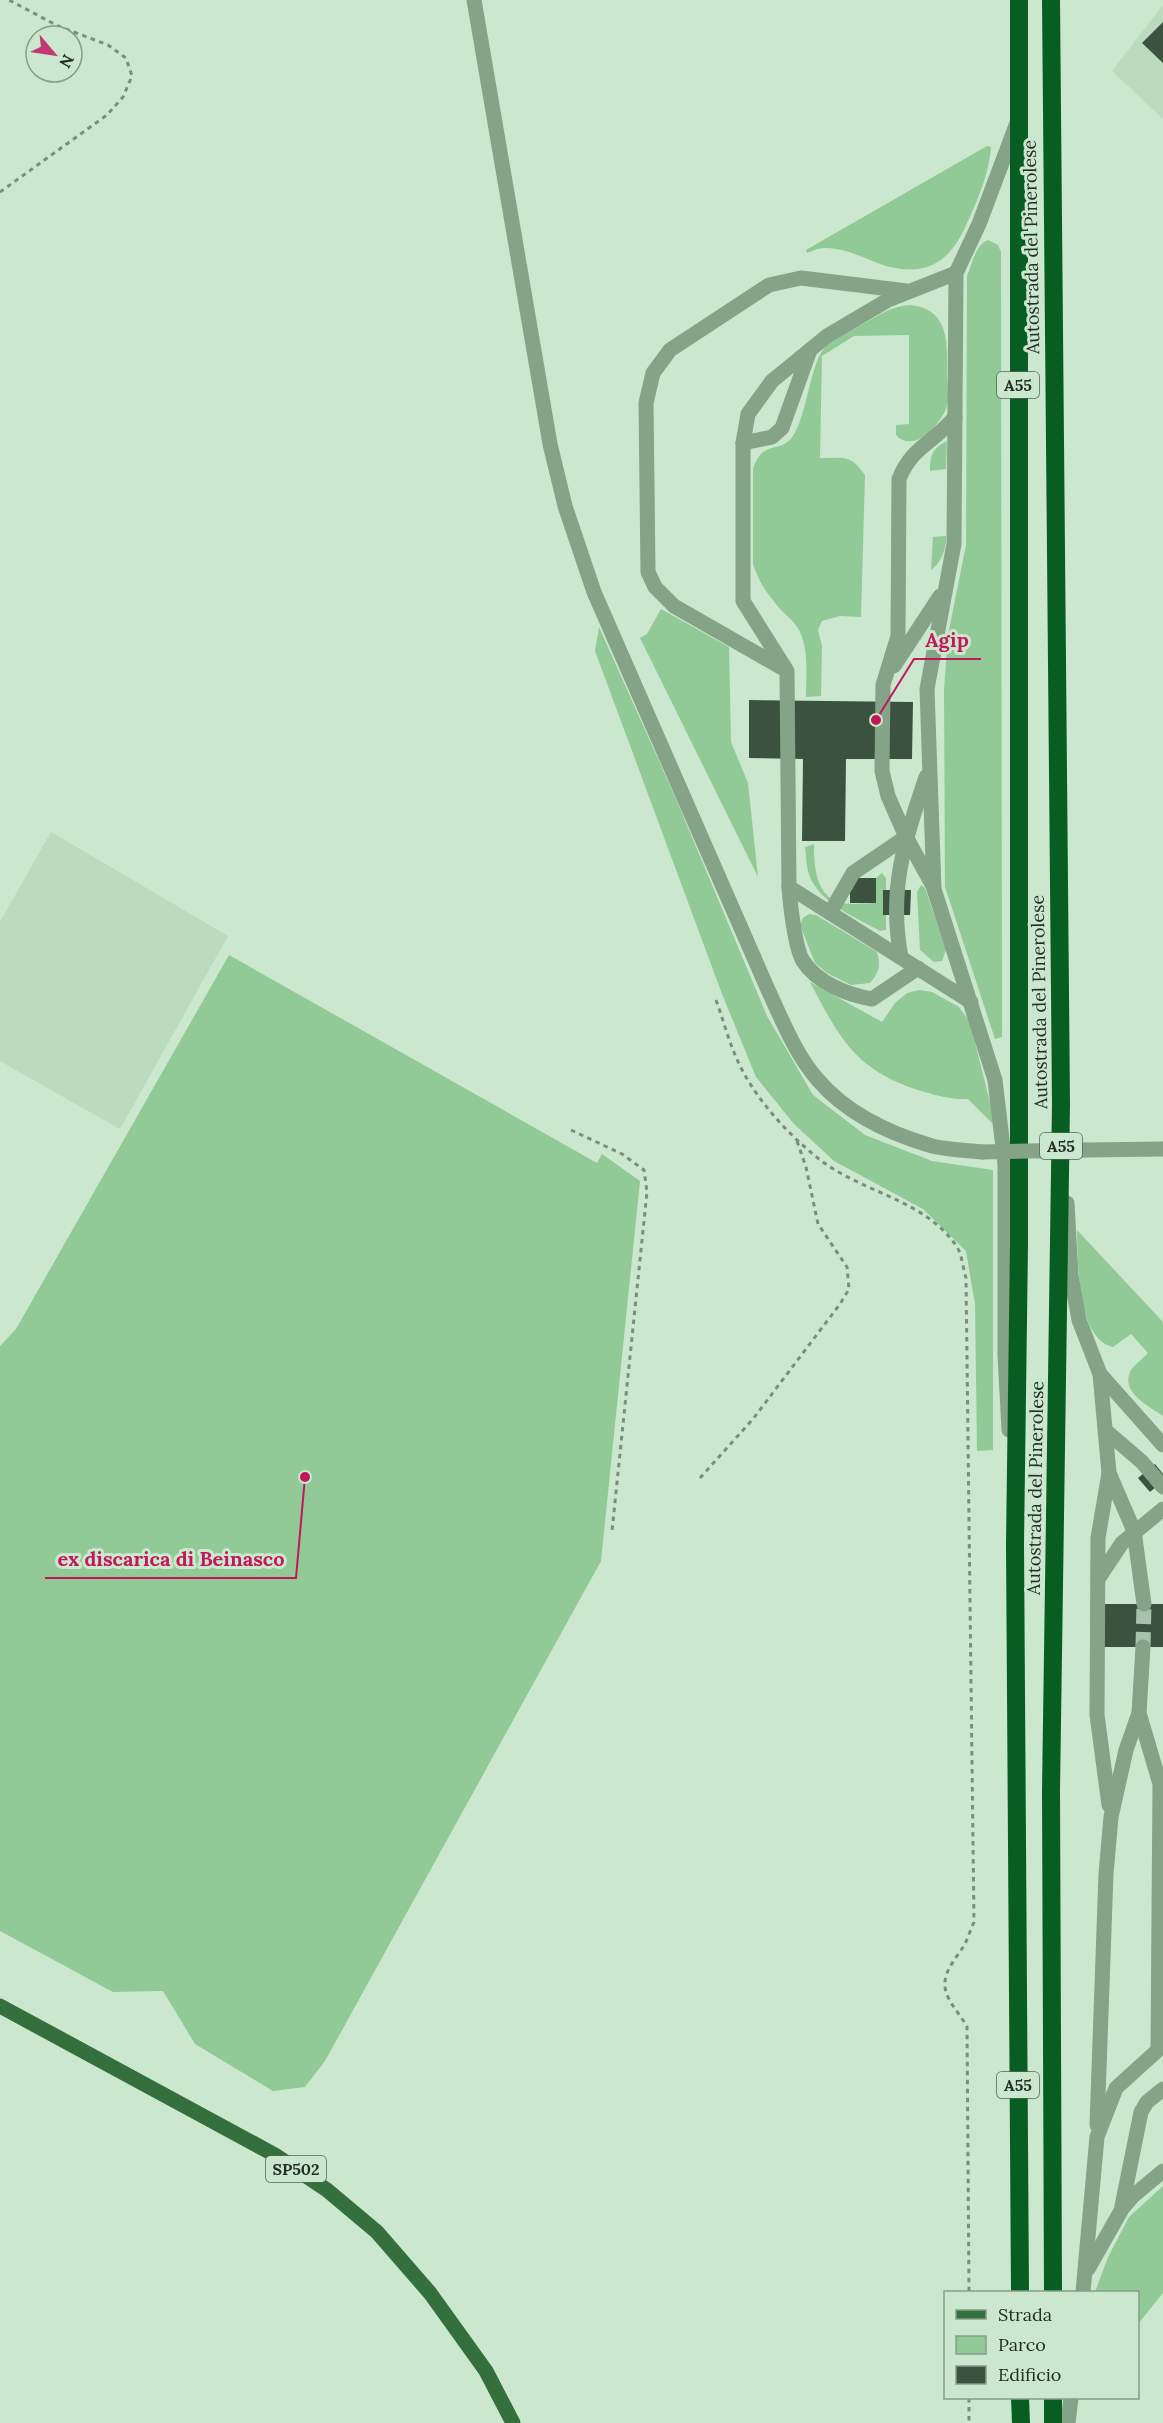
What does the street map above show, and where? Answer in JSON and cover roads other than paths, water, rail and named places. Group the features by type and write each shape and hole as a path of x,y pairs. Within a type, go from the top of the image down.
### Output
{"highway":[{"name":"Autostrada del Pinerolese","path":"1019,0 1019,1244 1015,1544 1020,2291"},
{"name":"Autostrada del Pinerolese","path":"1051,0 1061,1104 1051,1791 1053,2291"},
{"path":"1020,2399 1021,2423"},
{"path":"1053,2399 1053,2423"}],"main road":[{"name":"SP502","path":"0,2006 275,2155 327,2190 377,2232 430,2293 486,2371 513,2423"}],"street":[{"path":"474,0 550,444 565,506 594,592 791,1039 818,1080 851,1110 891,1132 934,1146 982,1152 1163,1149"},
{"path":"934,889 927,689 954,544 956,273 979,224 1019,118"},
{"path":"918,968 872,999 854,996 823,980 803,960 790,911 787,671 743,601 743,443 748,414 772,381 827,336 888,300 956,273"},
{"path":"787,671 674,606 655,587 648,572 646,403 652,373 670,350 769,285 801,278 910,292"},
{"path":"743,443 772,437 782,428 810,350"},
{"path":"955,417 947,427 905,462 899,479 898,636 883,685 882,771 888,796 906,837 934,889 995,1080 1005,1164 1005,1354 1015,1544"},
{"path":"883,685 931,612 947,583"},
{"path":"901,957 898,939 897,880 906,837 929,765"},
{"path":"831,913 853,873 906,837"},
{"path":"789,887 971,1002"},
{"path":"1061,1104 1071,1275 1079,1320 1100,1374 1109,1473 1098,1538 1097,1715 1111,1817"},
{"path":"1100,1374 1163,1445"},
{"path":"1106,1431 1142,1462 1163,1487"},
{"path":"1109,1473 1134,1531 1144,1604"},
{"path":"1098,1579 1122,1543 1163,1509"},
{"path":"1083,2291 1097,2137 1106,1874 1111,1817 1126,1750 1139,1713 1143,1647"},
{"path":"1097,2137 1116,2088 1161,2048 1160,1784 1157,1757 1139,1713"},
{"path":"1122,2209 1141,2112 1147,2102 1163,2089"},
{"path":"1085,2275 1122,2209 1133,2196 1163,2171"},
{"path":"1068,2423 1071,2399"}],"tunnel":[{"path":"1143,1647 1144,1604"}],"place":[{"name":"Agip","path":"876,720"},
{"name":"ex discarica di Beinasco","path":"305,1477"}]}
